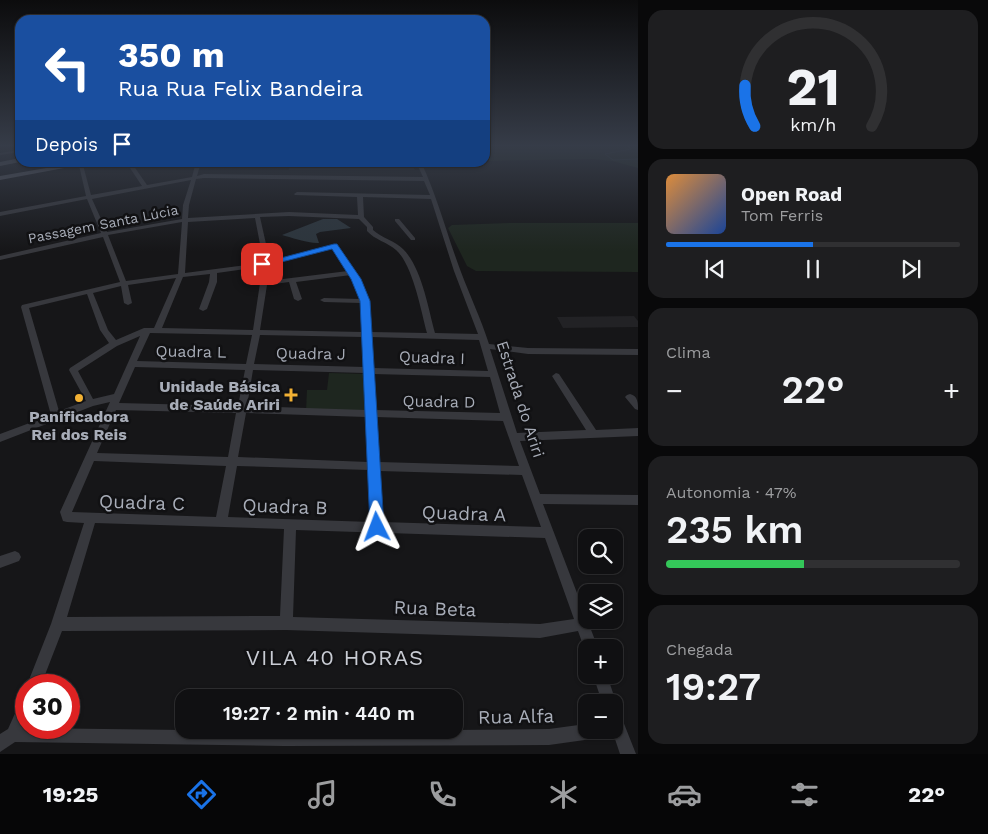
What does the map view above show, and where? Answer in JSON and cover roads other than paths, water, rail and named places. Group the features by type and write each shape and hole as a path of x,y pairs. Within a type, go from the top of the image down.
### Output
{"street":[{"path":"84,181 88,197 106,234 124,283 128,303"},
{"path":"142,181 145,186"},
{"path":"0,214 174,181"},
{"path":"157,330 181,275 184,220 193,181"},
{"path":"327,195 333,181"},
{"name":"Estrada do Ariri","path":"427,181 457,271 478,322 506,417 578,611"},
{"path":"297,194 432,196"},
{"path":"360,195 361,217 370,227 371,232 394,246 404,255 422,300 431,335"},
{"name":"Passagem Santa Lúcia","path":"0,258 106,234 184,220 289,214 361,217"},
{"path":"257,215 263,244"},
{"path":"397,220 413,239"},
{"path":"56,416 25,307 124,283 262,264 334,246 353,273 365,301 377,527"},
{"path":"221,522 251,367 264,283 262,264"},
{"path":"203,309 213,282 214,272"},
{"path":"264,283 353,273"},
{"path":"292,280 298,300"},
{"path":"90,291 104,330 114,344"},
{"path":"324,300 365,301"},
{"path":"91,403 74,370 114,344 147,330"},
{"path":"147,330 114,401 92,457 526,470"},
{"name":"Quadra L","path":"147,330 256,333"},
{"name":"Quadra J","path":"256,333 367,334"},
{"name":"Quadra I","path":"367,334 431,335 483,342 528,352 638,352"},
{"name":"Quadra L","path":"131,364 251,367"},
{"name":"Quadra J","path":"251,367 370,370"},
{"name":"Quadra I","path":"370,370 494,374"},
{"path":"556,376 593,433"},
{"path":"630,397 638,407"},
{"name":"Quadra D","path":"0,438 91,403 114,401 243,410 372,415 506,417"},
{"path":"514,437 638,432"},
{"name":"Quadra C","path":"92,457 66,512 67,517 221,522"},
{"path":"537,499 638,500"},
{"path":"38,674 58,624 91,517"},
{"name":"Quadra B","path":"221,522 377,527"},
{"path":"286,623 290,524"},
{"name":"Quadra A","path":"377,527 549,533"},
{"path":"0,562 15,557"},
{"name":"Rua Beta","path":"58,624 286,623 540,631 578,625"},
{"path":"0,744 13,734 15,730"},
{"name":"Rua Alfa","path":"13,734 284,738 549,737 578,733"},
{"path":"622,739 628,754"}],"place":[{"name":"Unidade Básica de Saúde Ariri","path":"291,395"},
{"name":"Panificadora Rei dos Reis","path":"79,398"}],"district":[{"name":"VILA 40 HORAS","path":"335,657"}]}
